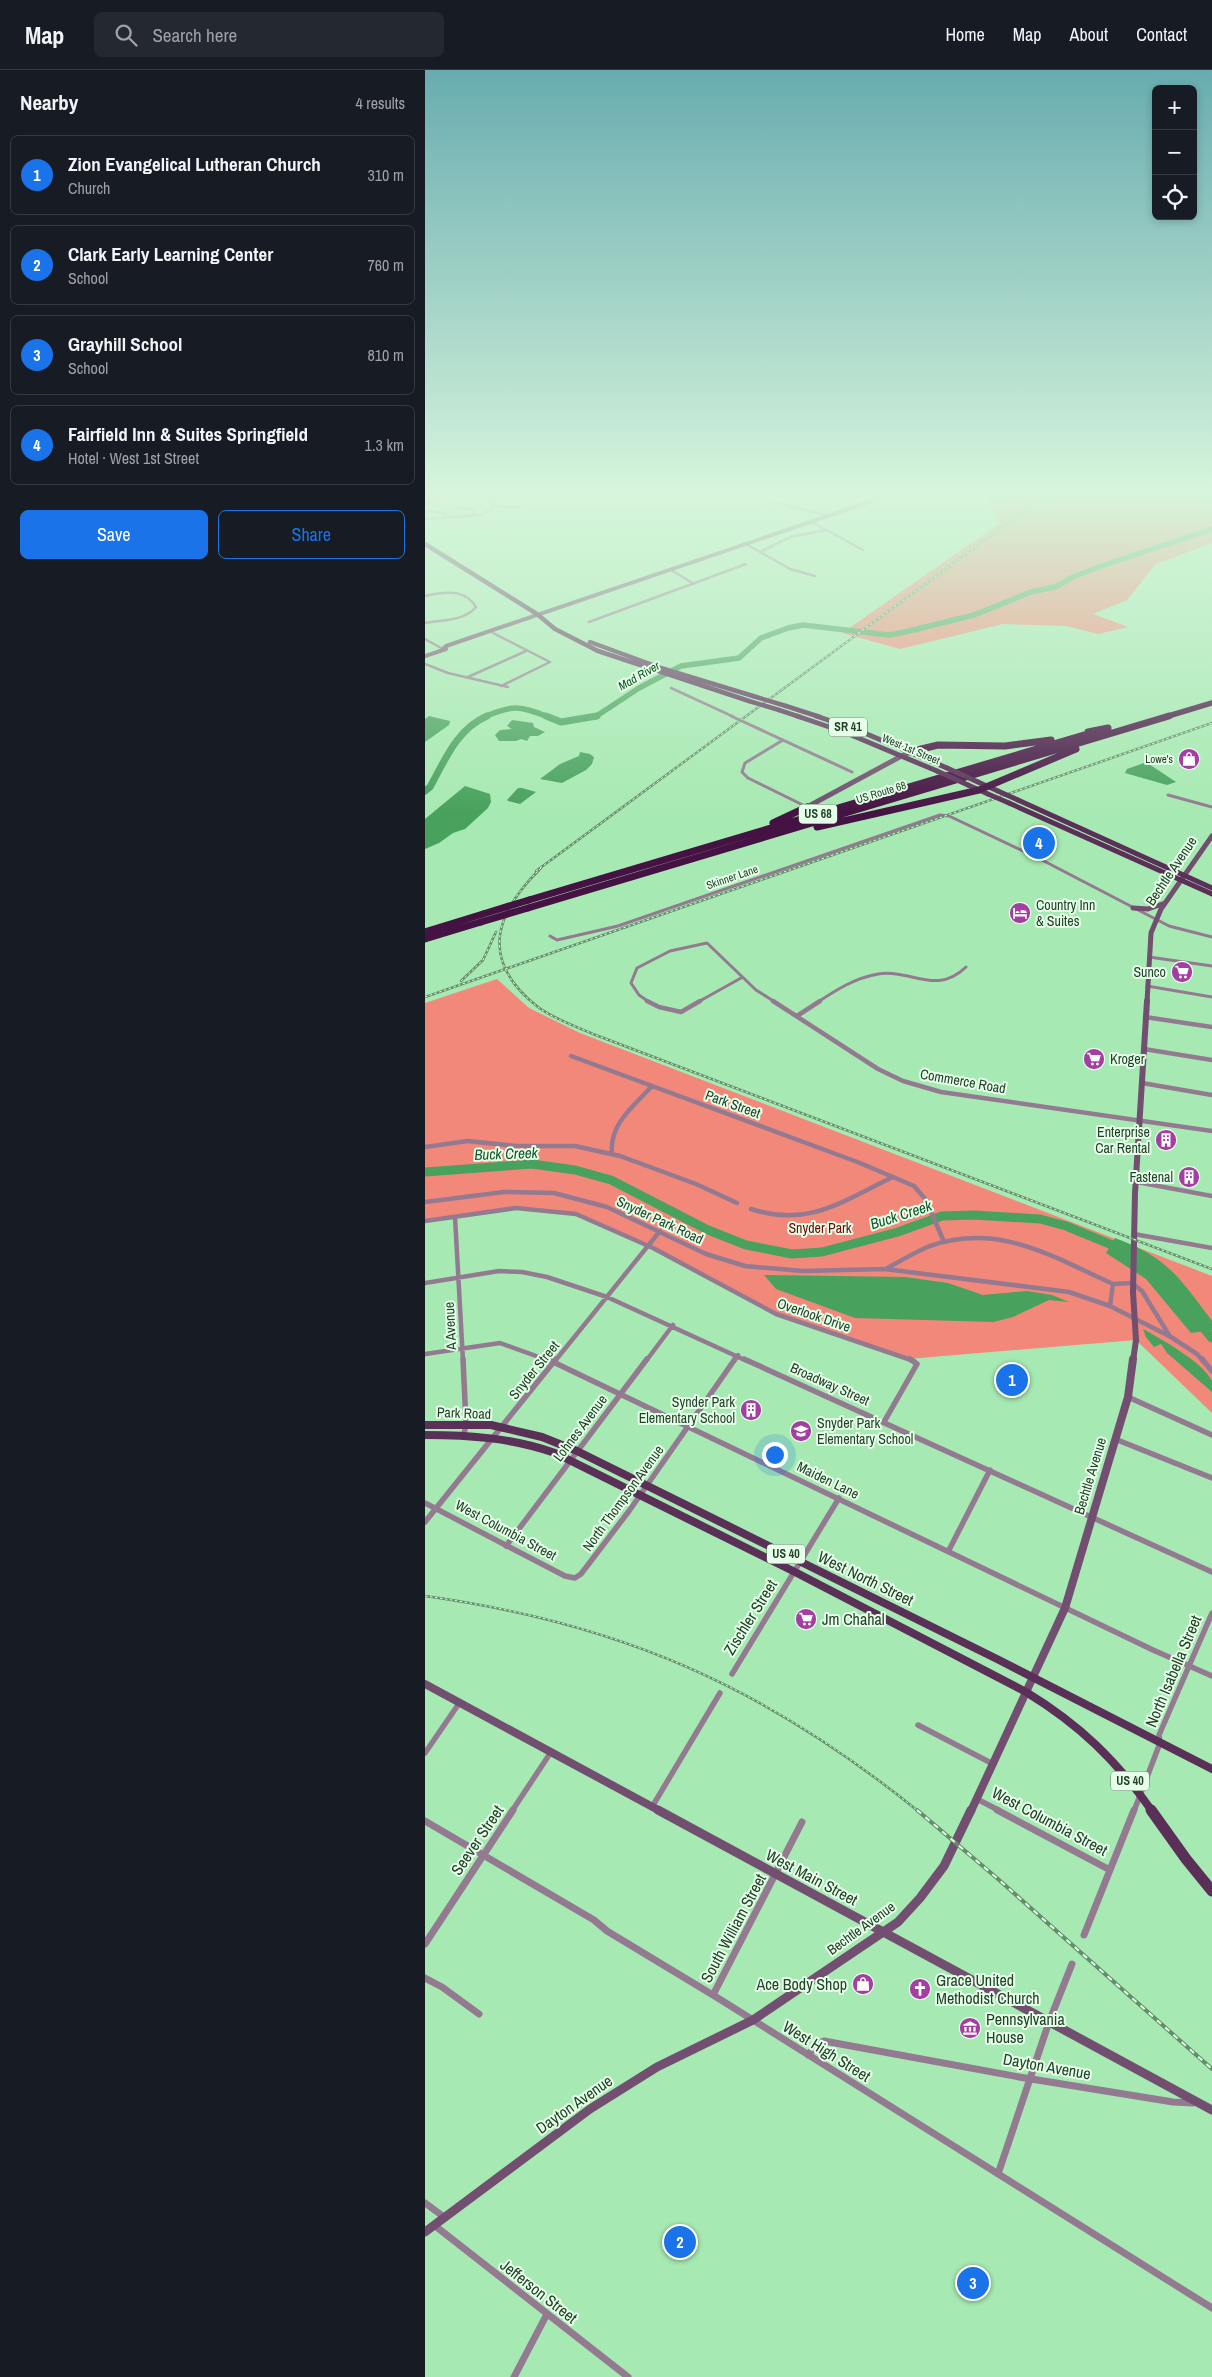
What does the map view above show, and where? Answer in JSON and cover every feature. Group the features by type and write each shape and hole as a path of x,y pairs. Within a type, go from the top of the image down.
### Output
{"highway":[{"name":"US Route 68","path":"528,904 668,859 1212,697"},
{"name":"US Route 68","path":"528,904 748,842 1212,703"},
{"path":"748,842 931,804 979,786 987,786 1089,744 1182,712"},
{"path":"909,752 921,746 934,744 991,746 1027,744 1107,728"},
{"path":"668,859 763,826 807,807"},
{"name":"US 68","path":"425,932 528,904"},
{"name":"US 68","path":"425,939 482,918"}],"main road":[{"name":"West 1st Street","path":"509,598 555,629 598,651 844,732 969,785 979,786"},
{"name":"West 1st Street","path":"538,616 604,648 661,668 855,729 947,768 979,786 988,794 1212,894"},
{"path":"987,786 1212,888"},
{"name":"Park Road","path":"425,1425 466,1424 502,1428"},
{"name":"West North Street","path":"502,1428 542,1437 577,1451 1034,1678 1212,1769"},
{"name":"Park Road","path":"425,1435 464,1434 494,1437"},
{"name":"West North Street","path":"494,1437 532,1444 641,1494 1026,1692"},
{"name":"US 40","path":"1026,1692 1057,1711 1098,1744 1140,1795 1212,1891"}],"street":[{"path":"425,623 465,616 474,611 476,607 472,599 469,598"},
{"path":"425,656 591,598"},
{"path":"589,622 656,598"},
{"path":"443,649 446,646 538,616"},
{"path":"493,633 495,630 513,623"},
{"path":"493,633 550,662 501,686"},
{"path":"425,639 443,649"},
{"path":"467,678 526,651"},
{"path":"425,664 467,678 508,687"},
{"path":"671,688 852,772"},
{"path":"783,740 745,763 742,772 748,778 807,807 909,752"},
{"path":"1168,795 1212,807"},
{"name":"Skinner Lane","path":"550,936 557,940 618,926 940,815 949,816 1042,860 1133,908"},
{"name":"Bechtle Avenue","path":"753,2020 898,1922 920,1898 944,1866 1034,1678 1065,1608 1128,1397 1137,1340 1132,1279 1133,1243 1151,933 1155,920 1165,903 1212,836"},
{"path":"1133,908 1149,909 1165,903"},
{"path":"1133,908 1155,920 1183,931 1212,937"},
{"name":"Commerce Road","path":"741,978 695,1006 681,1012 664,1008 645,999 632,986 633,974 642,964 696,943 710,945 741,978 878,1068 916,1085 963,1095 1140,1119 1212,1131"},
{"path":"1149,957 1212,966"},
{"path":"797,1016 847,985 874,975 902,975 937,983 952,980 966,967"},
{"path":"1147,986 1212,997"},
{"path":"1145,1017 1212,1027"},
{"path":"1144,1049 1212,1060"},
{"name":"Park Street","path":"571,1056 893,1177"},
{"path":"1142,1083 1212,1095"},
{"path":"612,1154 612,1136 617,1124 652,1086"},
{"path":"425,1147 468,1141 516,1146 565,1145 612,1154 676,1176 737,1203"},
{"path":"751,1209 779,1217 808,1216 834,1207 893,1177 920,1190 945,1242"},
{"path":"1137,1182 1212,1196"},
{"name":"Snyder Park Road","path":"425,1202 505,1192 554,1194 592,1202 660,1231 706,1254 745,1266 803,1271 885,1270 1058,1290 1111,1306 1171,1337 1197,1354 1212,1370"},
{"path":"425,1221 516,1208 553,1210 585,1218 649,1246"},
{"name":"A Avenue","path":"455,1217 466,1424 464,1434"},
{"name":"Snyder Street","path":"425,1522 660,1231"},
{"path":"1134,1234 1212,1248"},
{"name":"Snyder Park Road","path":"885,1270 921,1250 945,1242 988,1238 1008,1241 1046,1252 1113,1284"},
{"name":"Overlook Drive","path":"649,1246 776,1314 915,1361 917,1364 884,1422"},
{"name":"Broadway Street","path":"425,1283 498,1272 518,1271 607,1297 673,1325 1212,1572"},
{"path":"1111,1306 1113,1284 1132,1279 1142,1291 1171,1337"},
{"name":"Lohnes Avenue","path":"506,1546 673,1325"},
{"name":"Maiden Lane","path":"425,1354 500,1343 555,1362 949,1550 1065,1608 1212,1676"},
{"name":"North Thompson Avenue","path":"575,1578 581,1574 641,1494 738,1355"},
{"path":"1128,1397 1212,1435"},
{"path":"1115,1439 1212,1478"},
{"path":"949,1550 991,1470"},
{"name":"Zischler Street","path":"732,1674 839,1498"},
{"name":"West Columbia Street","path":"425,1503 565,1576 575,1578"},
{"name":"North Isabella Street","path":"1084,1934 1160,1743 1159,1735 1187,1664 1212,1613"},
{"name":"West Main Street","path":"425,1684 1212,2110"},
{"path":"652,1807 720,1693"},
{"path":"425,1753 460,1702"},
{"path":"918,1725 993,1764"},
{"name":"Seever Street","path":"425,1944 551,1752"},
{"name":"West Columbia Street","path":"977,1799 1110,1870"},
{"name":"West High Street","path":"425,1820 594,1920 607,1931 713,1995 1212,2308"},
{"name":"South William Street","path":"713,1995 777,1874 801,1822"},
{"path":"998,2174 1049,2022 1072,1964"},
{"path":"425,1978 442,1987 479,2014"},
{"name":"Dayton Avenue","path":"425,2232 589,2109 657,2066 753,2020"},
{"name":"Dayton Avenue","path":"808,2055 818,2044 824,2041 1030,2079 1173,2102 1199,2103"},
{"path":"425,2203 445,2218"},
{"name":"Jefferson Street","path":"434,2226 628,2377"},
{"path":"514,2377 547,2314"}],"green space":[{"path":"893,598 1129,598 1093,614 1128,627 1098,634 1066,626 1003,624 900,649 842,633"},
{"name":"Snyder Park","path":"497,979 529,1008 580,1033 1212,1276 1212,1413 1136,1340 908,1359 776,1314 649,1246 566,1212 527,1208 425,1221 425,1003"}],"shaded area":[{"path":"429,716 450,721 449,725 425,742 425,719"},
{"path":"512,720 533,723 534,727 545,732 538,736 530,736 527,741 521,739 516,741 499,741 495,735 500,730 512,729 507,726"},
{"path":"580,752 594,757 592,764 586,770 562,783 540,779 560,764 579,756"},
{"path":"1144,763 1149,764 1176,782 1167,785 1125,773 1127,769"},
{"path":"465,786 490,794 491,802 488,808 465,829 453,833 439,843 425,849 425,819"},
{"path":"518,788 536,792 520,804 508,801"},
{"path":"1115,1238 1148,1253 1171,1270 1212,1321 1212,1330 1191,1333 1146,1279 1106,1253"},
{"path":"764,1275 905,1277 948,1283 983,1295 1027,1291 1052,1295 1069,1302 1049,1300 1013,1317 993,1322 855,1318 776,1289"},
{"path":"1143,1329 1200,1366 1212,1381 1212,1392 1167,1353 1161,1344 1154,1347 1146,1337"}],"waterway":[{"name":"Mad River","path":"596,716 639,688 681,666 739,658 761,638 788,628 803,625 889,635 974,615 1017,598"},
{"name":"Mad River","path":"484,717 510,708 523,709 547,716"},
{"name":"Mad River","path":"425,791 430,787 460,737 487,716"},
{"name":"Mad River","path":"547,716 561,722 596,716"},
{"name":"Buck Creek","path":"425,1172 532,1164 575,1170 611,1180 708,1230 746,1245 792,1254 822,1252 898,1232 942,1216 974,1215 1040,1219 1066,1226 1122,1249"},
{"name":"Buck Creek","path":"1199,1323 1212,1338"}],"railway":[{"path":"536,871 907,598"},
{"path":"506,969 1212,723"},
{"path":"506,969 501,955 500,938 504,920 512,903 541,868"},
{"path":"461,981 483,960 496,932"},
{"path":"425,997 506,969"},
{"path":"506,969 519,990 538,1007 565,1022 593,1034 1212,1269"},
{"path":"425,1596 496,1608 563,1624 626,1643 687,1667 746,1696 804,1729 861,1767 918,1811"},
{"path":"917,1810 998,1879 1212,2069"}],"place":[{"name":"Lowe's","path":"1189,759"},
{"name":"Fairfield Inn & Suites Springfield","path":"1039,843"},
{"name":"Country Inn & Suites","path":"1020,913"},
{"name":"Sunco","path":"1182,972"},
{"name":"Kroger","path":"1094,1059"},
{"name":"Enterprise Car Rental","path":"1166,1140"},
{"name":"Fastenal","path":"1189,1177"},
{"name":"Zion Evangelical Lutheran Church","path":"1012,1380"},
{"name":"Synder Park Elementary School","path":"751,1410"},
{"name":"Snyder Park Elementary School","path":"801,1431"},
{"name":"Jm Chahal","path":"806,1619"},
{"name":"Ace Body Shop","path":"863,1984"},
{"name":"Grace United Methodist Church","path":"920,1989"},
{"name":"Pennsylvania House","path":"970,2028"},
{"name":"Clark Early Learning Center","path":"680,2242"},
{"name":"Grayhill School","path":"973,2283"}]}
